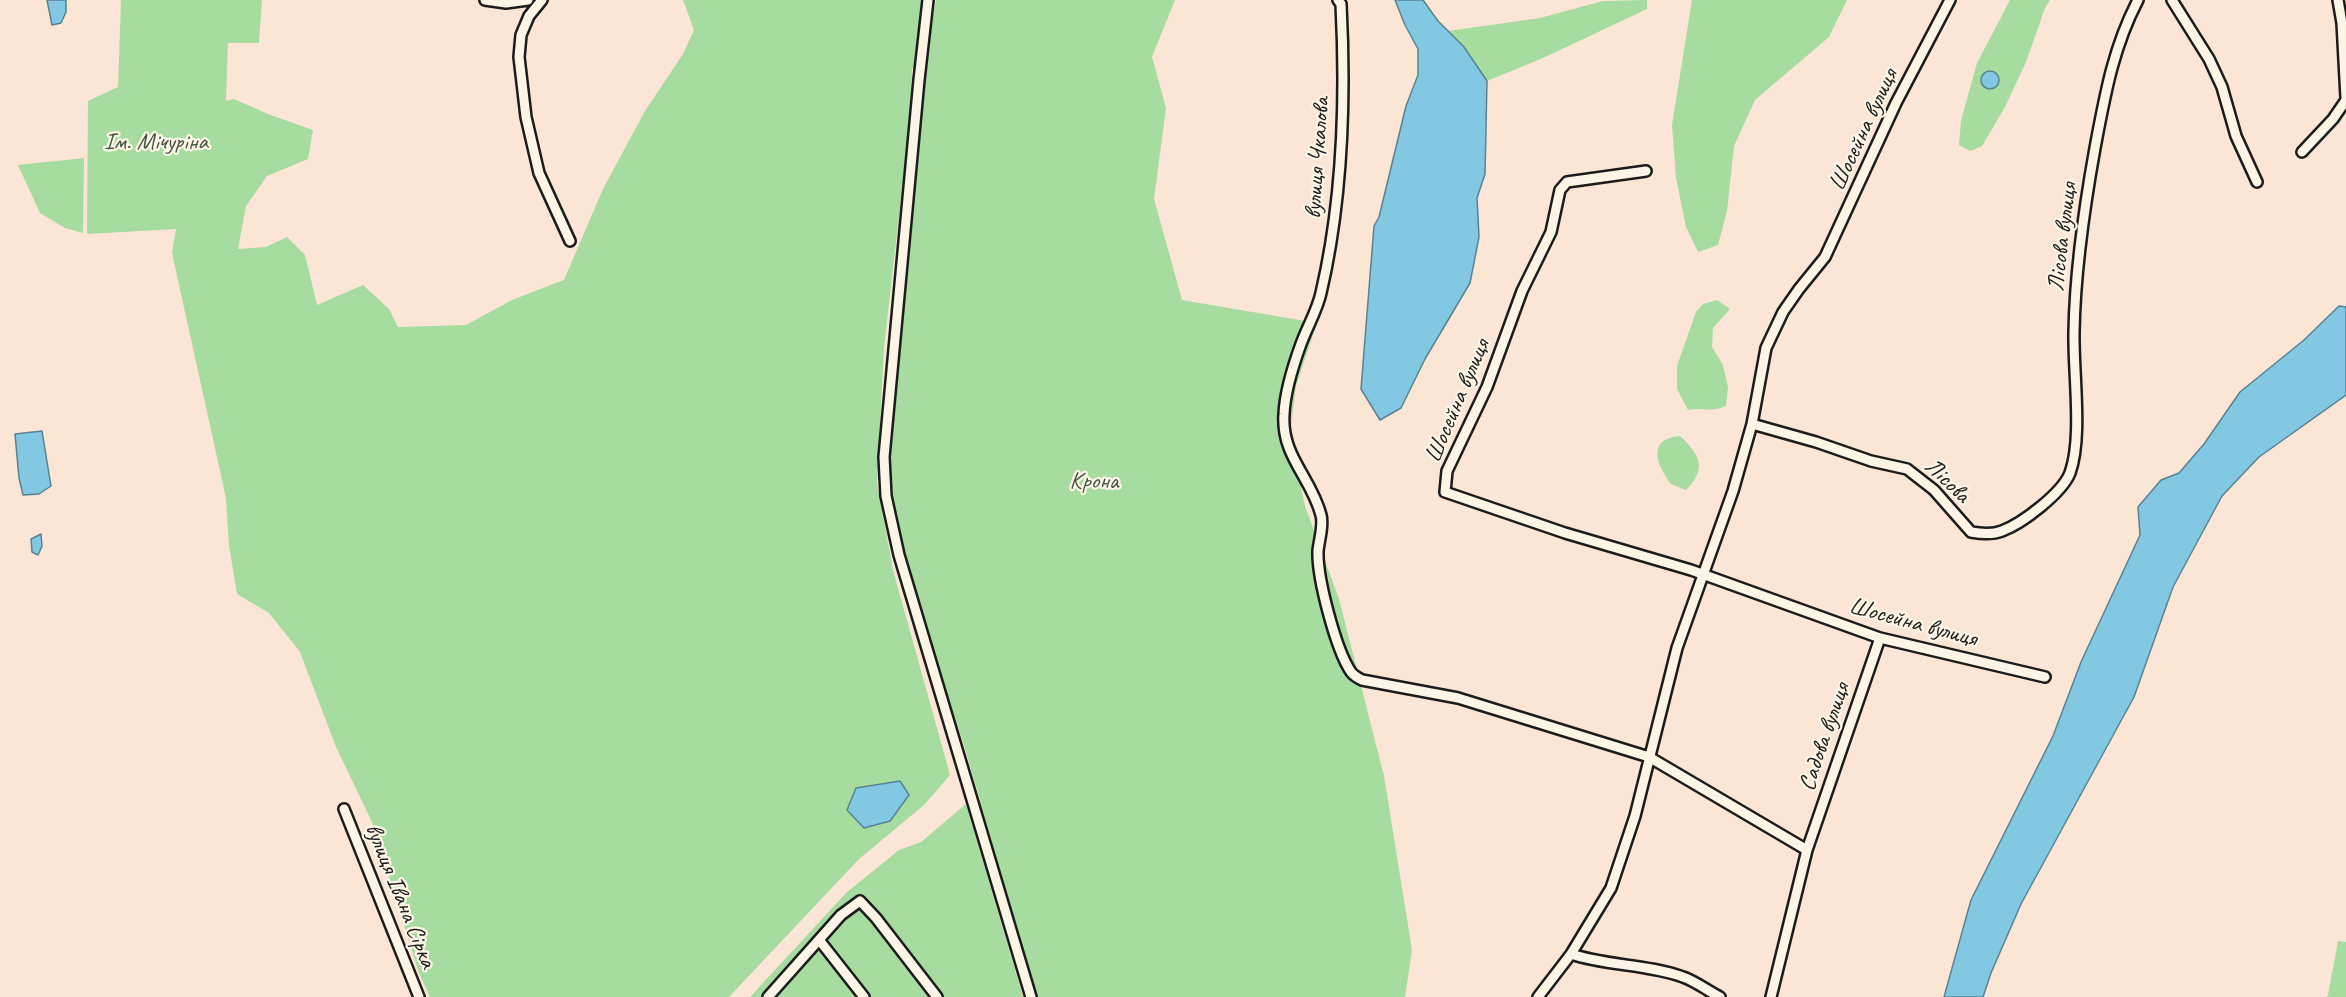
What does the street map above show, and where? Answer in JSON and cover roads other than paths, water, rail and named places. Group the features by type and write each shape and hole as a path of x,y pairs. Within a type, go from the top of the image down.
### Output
{"street":[{"path":"485,0 506,3 528,0"},
{"path":"542,0 529,16 521,34 519,57 525,107 539,173 570,241"},
{"path":"928,0 884,457 886,496 899,555 1031,997"},
{"name":"вулиця Чкалова","path":"1338,0 1341,4 1342,41 1342,158 1337,201 1321,294 1301,344 1291,378 1284,411 1283,434 1296,466 1322,516 1318,551 1320,579 1345,662 1353,675 1362,680 1458,698 1649,757"},
{"name":"Шосейна вулиця","path":"1538,997 1571,954 1611,888 1635,816 1677,648 1730,498 1752,424 1766,348 1783,312 1798,289 1826,257 1896,103 1950,0"},
{"name":"Лісова вулиця","path":"2065,484 2075,456 2074,333 2082,219 2111,64 2128,19 2138,0"},
{"path":"2172,0 2209,59 2222,87 2236,136 2257,182"},
{"path":"2302,152 2333,119 2346,99 2342,23 2338,0"},
{"name":"Шосейна вулиця","path":"1646,171 1567,182 1560,190 1551,232 1522,291 1487,387 1447,471 1446,492 1565,533 1658,560 1880,638 2046,677"},
{"name":"Лісова","path":"1752,424 1806,438 1871,461 1907,469 1934,490 1971,532 1991,534 2003,531 2038,508 2065,484"},
{"name":"Садова вулиця","path":"1771,997 1807,850 1880,638"},
{"path":"1649,757 1807,850"},
{"name":"вулиця Івана Сірка","path":"344,809 419,997"},
{"path":"768,997 841,915 860,901 876,918 937,997"},
{"path":"820,940 864,997"},
{"path":"1571,954 1590,961 1670,973 1685,978 1720,997"}],"water":[{"path":"47,0 66,0 66,12 61,23 52,25"},
{"path":"1395,0 1423,0 1438,21 1464,47 1487,81 1485,174 1477,198 1479,237 1470,283 1425,359 1401,408 1380,420 1361,389 1374,226 1379,217 1406,106 1418,75 1418,49"},
{"path":"1986,71 1994,71 1999,76 1997,87 1986,89 1981,84 1981,76"},
{"path":"2339,306 2346,307 2346,395 2259,457 2222,496 2173,587 2134,697 2021,904 1983,997 1944,997 1971,900 2053,736 2081,662 2140,535 2138,507 2161,480 2179,473 2204,444 2240,392 2304,340"},
{"path":"42,431 51,486 39,494 23,495 15,434"},
{"path":"41,534 42,546 38,555 32,552 31,539"},
{"path":"900,781 909,795 890,821 864,828 847,810 856,788"}],"park label":[{"name":"Ім. Мічуріна","path":"156,143"},
{"name":"Крона","path":"1094,482"}]}
